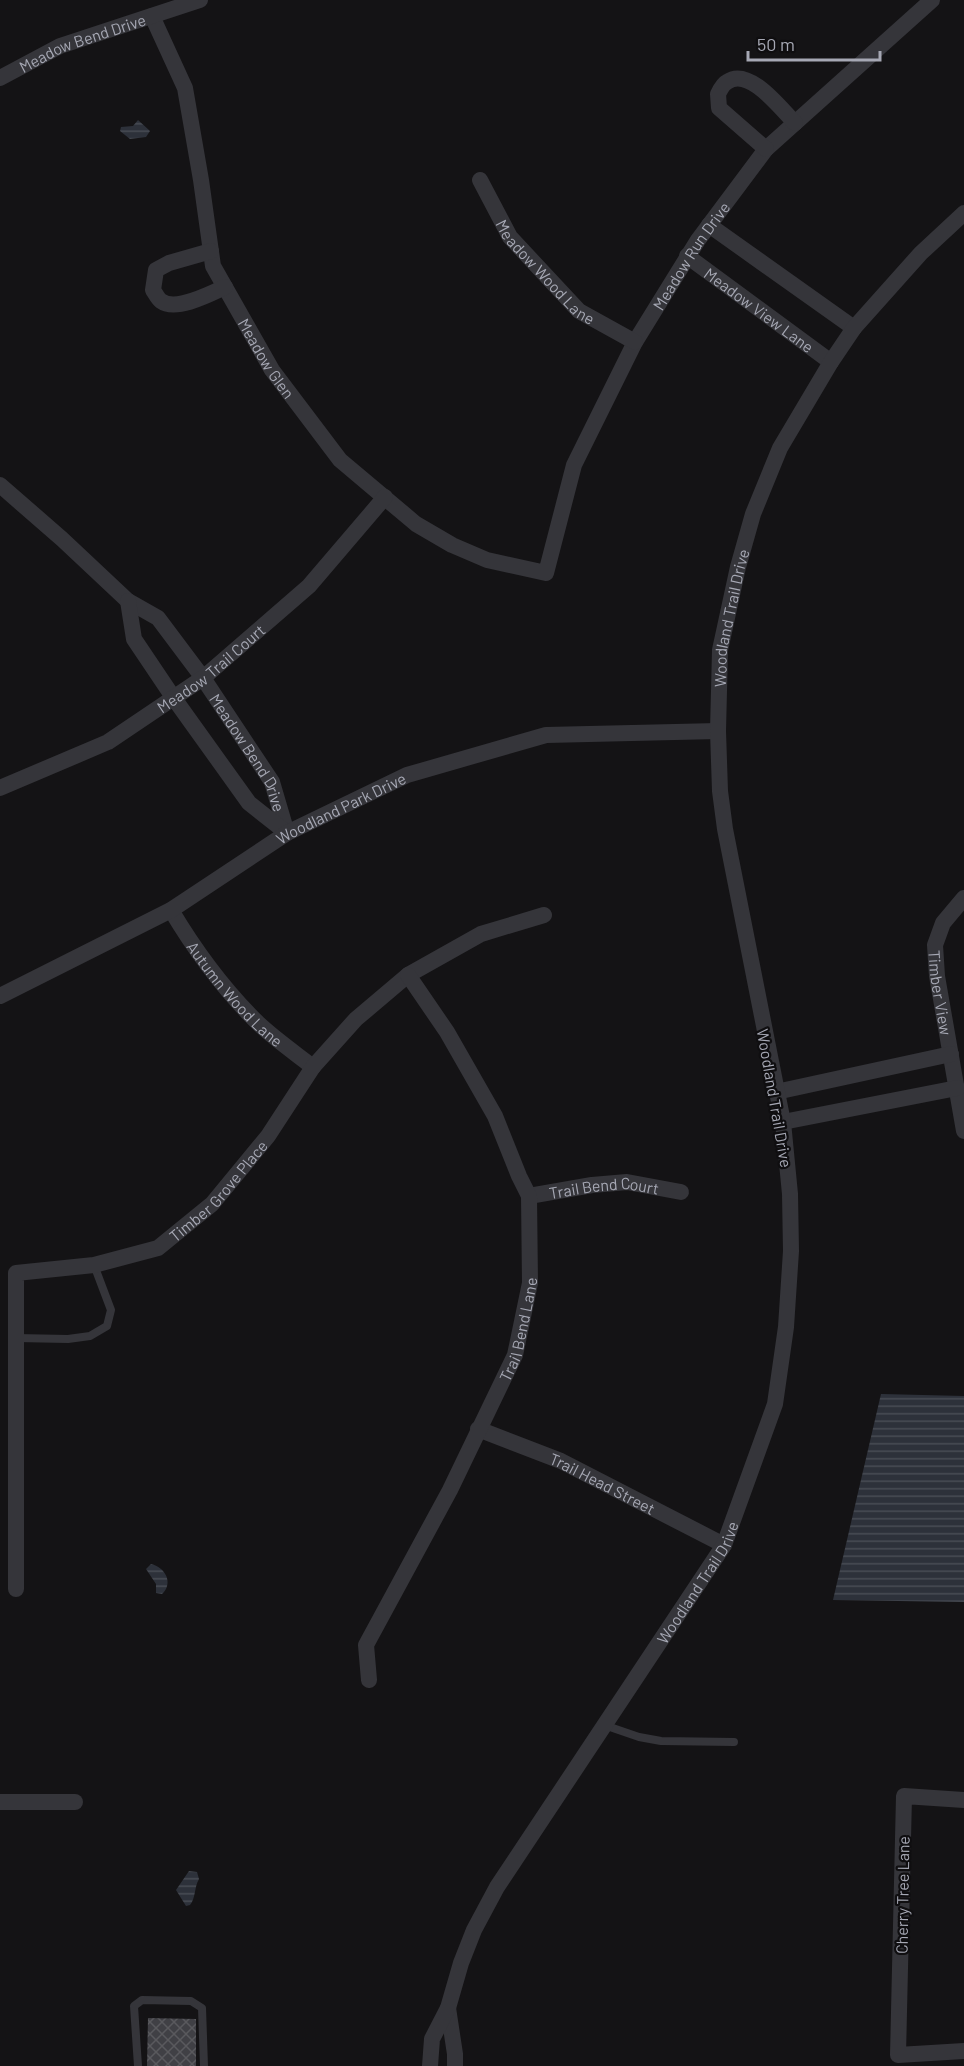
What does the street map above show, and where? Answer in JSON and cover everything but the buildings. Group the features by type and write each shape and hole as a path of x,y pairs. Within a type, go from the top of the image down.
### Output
{"street":[{"name":"Meadow Bend Drive","path":"0,78 60,46 200,0"},
{"name":"Meadow Run Drive","path":"546,573 574,465 634,342 687,256 766,149 932,0"},
{"name":"Meadow Glen","path":"152,16 185,88 213,266 272,370 340,460 416,524 452,545 487,560 546,573"},
{"path":"766,149 719,108 718,94 727,82 741,77 754,83 795,123"},
{"name":"Meadow Wood Lane","path":"480,180 510,237 579,311 634,342"},
{"name":"Woodland Trail Drive","path":"430,2066 432,2039 448,2008 461,1963 474,1930 497,1887 724,1545 775,1404 786,1327 791,1228 790,1194 783,1122 725,829 720,791 718,731 720,650 738,567 753,514 780,448 854,328 921,253 964,213"},
{"path":"709,225 854,328"},
{"path":"211,251 169,263 156,270 153,290 161,301 174,306 203,298 225,287"},
{"name":"Meadow View Lane","path":"687,256 831,362"},
{"name":"Meadow Bend Drive","path":"0,485 128,601 158,618 203,678 272,782 288,833"},
{"name":"Meadow Trail Court","path":"0,788 108,742 203,678 309,586 385,497"},
{"name":"Meadow Bend Drive","path":"128,601 134,639 173,697 249,803 288,833"},
{"name":"Woodland Park Drive","path":"0,996 171,910 288,833 407,775 546,735 718,731"},
{"name":"Timber View","path":"964,898 943,923 934,945 937,976 964,1131"},
{"name":"Autumn Wood Lane","path":"171,910 192,945 230,994 260,1025 313,1067"},
{"name":"Timber Grove Place","path":"16,1589 16,1273 94,1265 158,1248 212,1204 268,1136 313,1067 356,1019 408,975 481,934 544,915"},
{"name":"Trail Bend Lane","path":"369,1680 366,1646 450,1490 515,1355 530,1283 529,1196 495,1116 447,1032 408,975"},
{"path":"776,1092 951,1054"},
{"path":"783,1122 957,1088"},
{"name":"Trail Bend Court","path":"529,1196 592,1185 627,1182 681,1192"},
{"name":"Trail Head Street","path":"478,1429 561,1461 724,1545"},
{"name":"Cherry Tree Lane","path":"964,1800 904,1796 898,2060 964,2052"},
{"path":"0,1802 75,1802"},
{"name":"Woodland Trail Drive","path":"448,2008 455,2066"}],"lane":[{"path":"16,1338 68,1339 90,1336 107,1326 111,1310 94,1265"},
{"path":"604,1725 639,1737 661,1741 734,1742"},
{"path":"138,2066 134,2006 142,2000 191,2001 201,2008 204,2066"}],"shaded area":[{"path":"138,120 150,131 146,137 130,139 120,131 121,127 133,126"},
{"path":"881,1394 964,1396 964,1602 833,1600"},
{"path":"151,1564 160,1568 166,1576 166,1590 162,1594 156,1593 156,1584 146,1569"},
{"path":"189,1871 197,1872 199,1879 192,1902 186,1906 176,1890"}]}
